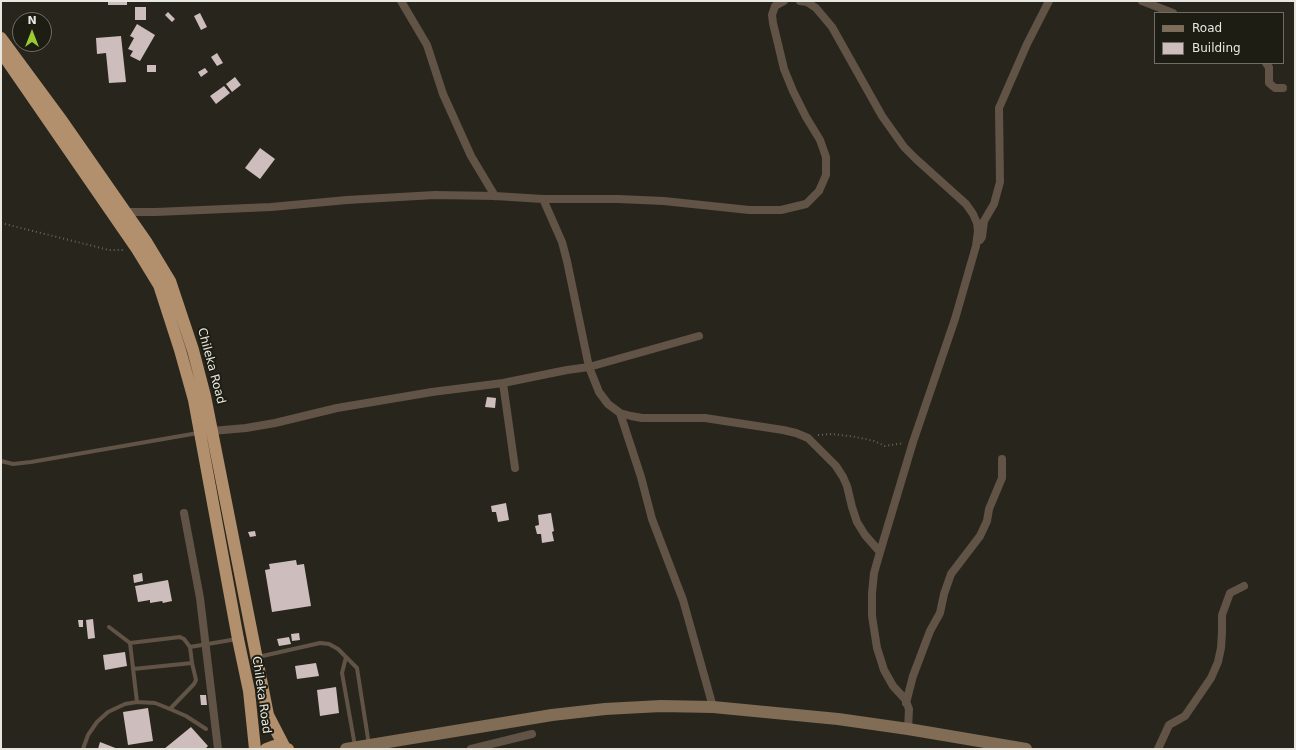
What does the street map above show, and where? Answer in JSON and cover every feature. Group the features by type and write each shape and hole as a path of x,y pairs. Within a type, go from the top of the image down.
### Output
{"highway":[{"name":"Chileka Road","path":"1,38 60,118 147,243 170,281 193,350 206,396 268,715 286,748"},
{"name":"Chileka Road","path":"1,52 137,249 159,285 194,400 238,639 249,690 255,749"},
{"name":"Chileka Road","path":"266,749 274,746 286,748"}],"main road":[{"path":"351,748 567,713 661,706 713,707 838,719 1026,749"}],"street":[{"path":"401,1 427,45 443,94 472,156 495,196"},
{"path":"125,212 264,207 390,197 435,196 495,196 543,199 618,199 664,201 750,210 781,210 806,204 819,191 826,175 826,157 820,140 806,117 784,69 772,14 775,6 784,1"},
{"path":"800,1 807,2 816,8 832,27 882,116 904,147 966,204 977,223 978,231 976,246 955,319 913,442 874,574 872,616 877,648 884,670 909,709 908,729"},
{"path":"976,246 982,237 984,221 994,204 1000,182 999,108 1027,44 1049,1"},
{"path":"1142,1 1170,12"},
{"path":"1267,64 1269,67 1269,83 1275,88 1283,88"},
{"path":"543,199 562,242 589,367 598,392 608,404 620,413 642,418 686,417 712,419 783,430 808,438 836,466 843,477 848,486 852,507 858,522 865,535 880,552"},
{"path":"212,431 246,428 344,407 432,392 503,383 589,367 699,336"},
{"path":"503,383 515,468"},
{"path":"620,413 659,539 683,600 713,707"},
{"path":"906,703 913,676 930,631 940,613 944,594 951,574 980,536 987,521 989,509 1002,478 1002,459"},
{"path":"184,513 200,598 218,749"},
{"path":"1158,749 1169,725 1185,716 1211,678 1218,662 1221,648 1222,615 1230,593 1244,586"},
{"path":"471,749 532,734"}],"lane":[{"path":"1,461 13,464 31,462 199,432"},
{"path":"110,627 130,643 137,702"},
{"path":"130,643 180,637 184,639 190,647 196,680 170,709"},
{"path":"190,647 238,639"},
{"path":"256,657 320,642 329,644 338,649 357,668 370,746"},
{"path":"346,657 342,673 351,748"},
{"path":"133,669 192,663"},
{"path":"83,749 88,735 97,722 108,712 125,704 137,702 156,703 186,716 206,729"}],"path":[{"path":"1,223 109,250 137,249"},
{"path":"808,438 822,434 840,435 874,441 885,446 913,442"}],"building":[{"path":"108,1 127,1 127,5 108,5"},
{"path":"135,7 146,7 146,20 135,20"},
{"path":"168,12 175,19 172,22 165,15"},
{"path":"200,13 207,27 201,30 194,16"},
{"path":"137,24 155,35 140,61 130,56 133,51 128,49 134,38 130,36"},
{"path":"121,36 126,82 109,83 106,53 97,54 96,38"},
{"path":"217,53 223,63 217,66 211,57"},
{"path":"147,65 156,65 156,72 147,72"},
{"path":"205,68 208,72 201,77 198,72"},
{"path":"235,77 241,85 232,92 226,84"},
{"path":"224,86 230,93 216,104 210,96"},
{"path":"260,148 275,159 260,179 245,168"},
{"path":"487,397 496,398 495,408 485,407"},
{"path":"506,503 509,520 498,522 496,512 492,512 491,506"},
{"path":"551,513 554,541 542,543 541,534 537,534 535,526 539,525 538,515"},
{"path":"255,531 256,536 250,537 248,532"},
{"path":"296,560 297,565 304,564 311,606 272,612 265,570 270,569 269,564"},
{"path":"142,573 143,581 134,583 133,575"},
{"path":"168,580 172,601 163,603 162,601 150,603 150,600 138,602 135,586"},
{"path":"93,619 95,638 88,639 86,620"},
{"path":"78,620 83,620 83,627 79,627"},
{"path":"299,633 300,640 292,641 291,634"},
{"path":"289,637 291,644 279,646 277,639"},
{"path":"125,652 127,666 105,670 103,655"},
{"path":"316,663 319,676 297,679 295,666"},
{"path":"336,687 339,713 320,716 317,690"},
{"path":"200,695 206,695 207,705 201,705"},
{"path":"148,708 153,741 128,745 123,712"},
{"path":"191,727 208,746 205,749 164,749"},
{"path":"100,742 118,749 98,749"}]}
